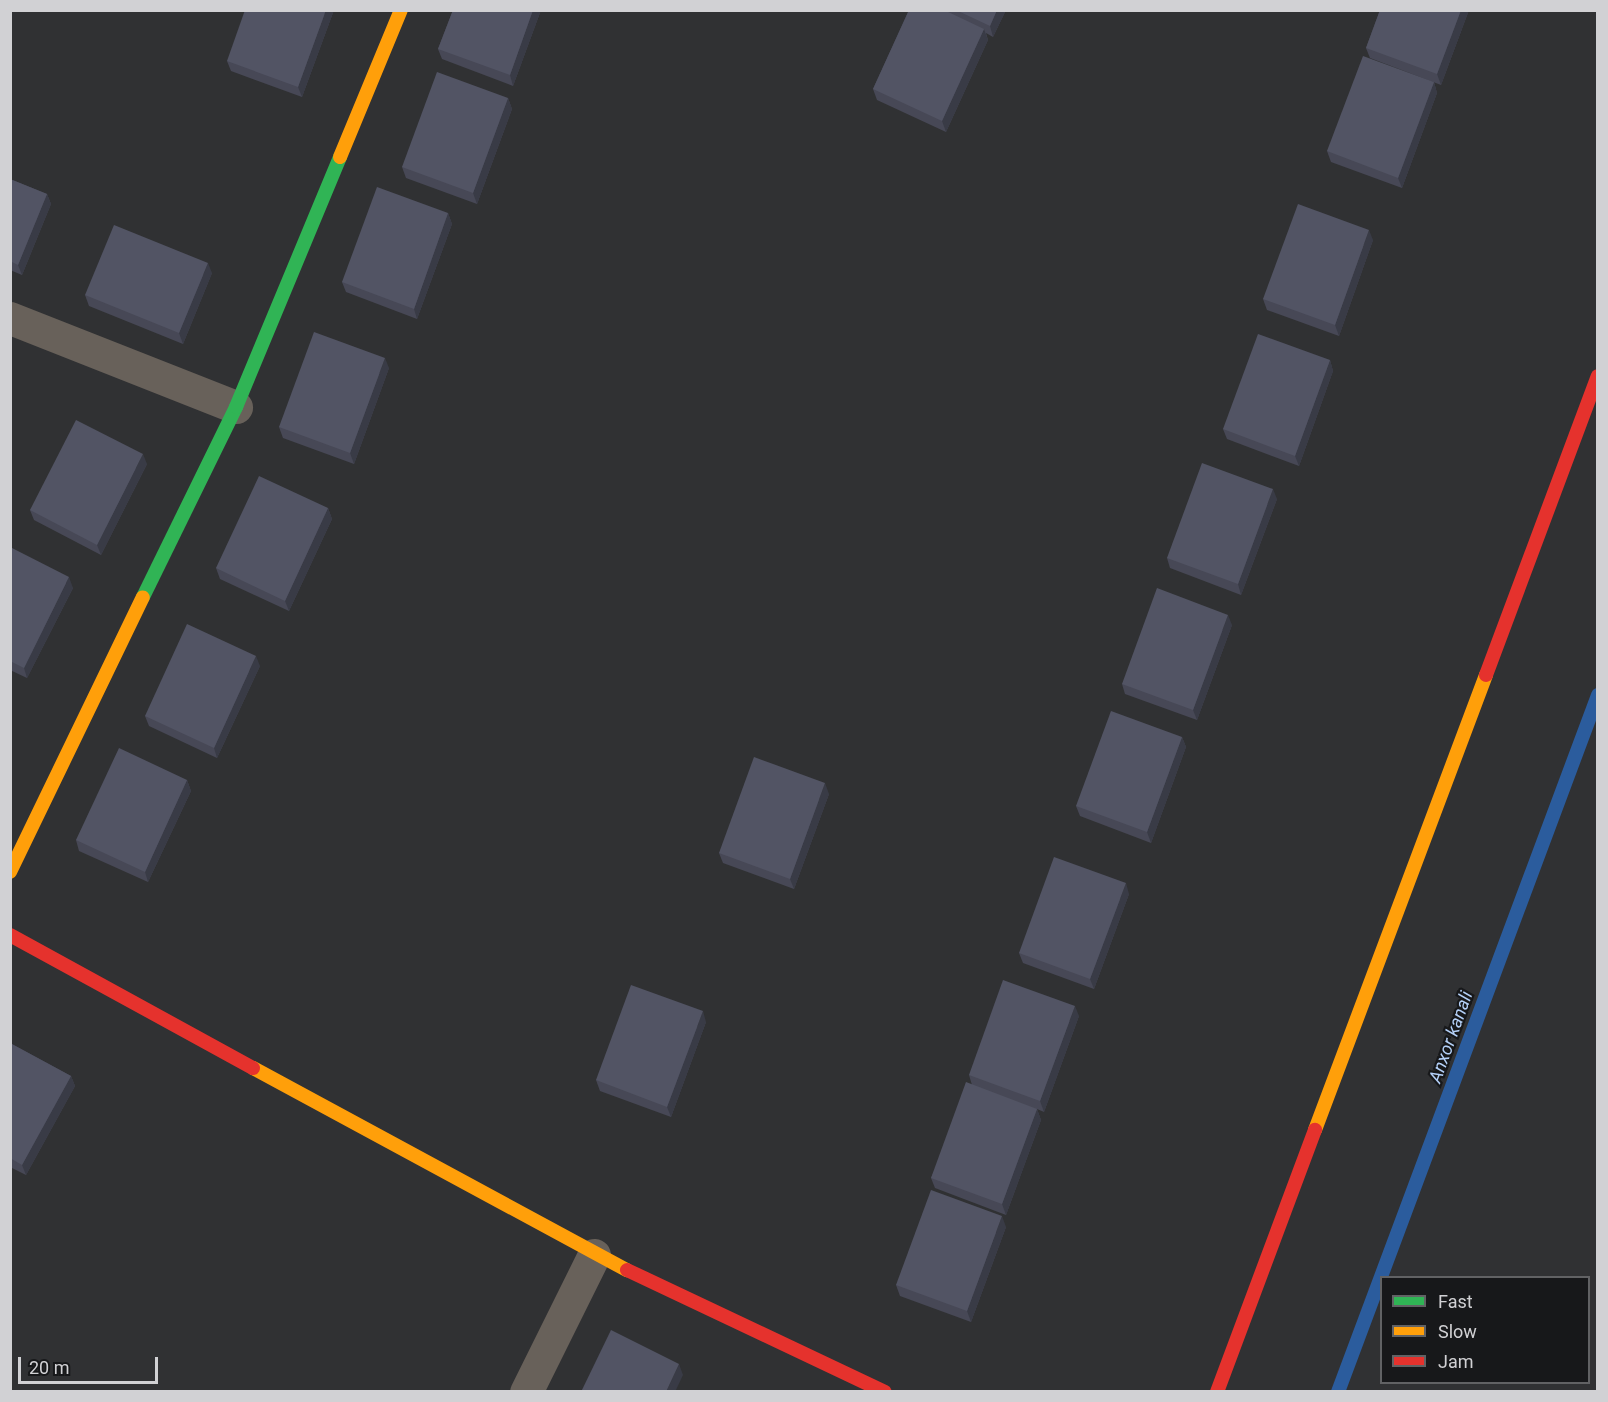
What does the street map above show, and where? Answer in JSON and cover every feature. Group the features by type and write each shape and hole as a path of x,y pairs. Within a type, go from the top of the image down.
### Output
{"street":[{"path":"10,872 236,407 401,10"},
{"path":"10,318 236,407"},
{"path":"1217,1392 1598,376"},
{"path":"10,935 594,1255 885,1392"},
{"path":"526,1392 594,1255"}],"building":[{"path":"245,10 326,10 298,87 227,61"},
{"path":"453,10 533,10 510,75 438,49"},
{"path":"909,10 944,10 984,29 942,121 873,89"},
{"path":"956,10 997,10 990,26"},
{"path":"1380,10 1461,10 1437,74 1366,48"},
{"path":"1363,56 1434,82 1398,178 1327,151"},
{"path":"437,72 508,98 473,193 402,167"},
{"path":"10,179 47,194 18,265 10,261"},
{"path":"377,187 448,213 414,309 342,282"},
{"path":"1298,204 1369,230 1335,325 1263,299"},
{"path":"114,225 208,263 179,333 85,295"},
{"path":"314,332 385,358 350,453 279,427"},
{"path":"1258,334 1330,360 1295,456 1223,429"},
{"path":"76,420 143,454 97,545 30,510"},
{"path":"1202,463 1273,489 1238,584 1167,558"},
{"path":"259,476 328,508 285,601 216,568"},
{"path":"10,547 69,577 24,668 10,661"},
{"path":"1157,588 1228,615 1193,710 1122,684"},
{"path":"187,624 256,656 214,748 145,716"},
{"path":"1111,711 1182,737 1147,832 1076,806"},
{"path":"119,748 187,780 145,872 76,840"},
{"path":"754,757 825,783 790,879 719,853"},
{"path":"1054,857 1126,883 1090,979 1019,953"},
{"path":"1003,980 1075,1006 1040,1101 969,1075"},
{"path":"631,985 703,1011 667,1107 596,1080"},
{"path":"10,1043 71,1076 22,1165 10,1158"},
{"path":"966,1082 1037,1109 1002,1204 931,1178"},
{"path":"931,1190 1002,1216 967,1311 896,1285"},
{"path":"611,1330 679,1364 666,1392 581,1392"}],"waterway":[{"name":"Anxor kanali","path":"1381,1276 1598,695"},
{"name":"Anxor kanali","path":"1338,1392 1380,1279"}],"traffic: fast":[{"path":"143,597 236,407 340,157"}],"traffic: slow":[{"path":"340,157 401,10"},
{"path":"10,872 143,597"},
{"path":"1315,1130 1486,675"},
{"path":"253,1068 627,1270"}],"traffic: jam":[{"path":"1486,675 1598,376"},
{"path":"10,935 253,1068"},
{"path":"1217,1392 1315,1130"},
{"path":"627,1270 885,1392"}]}
